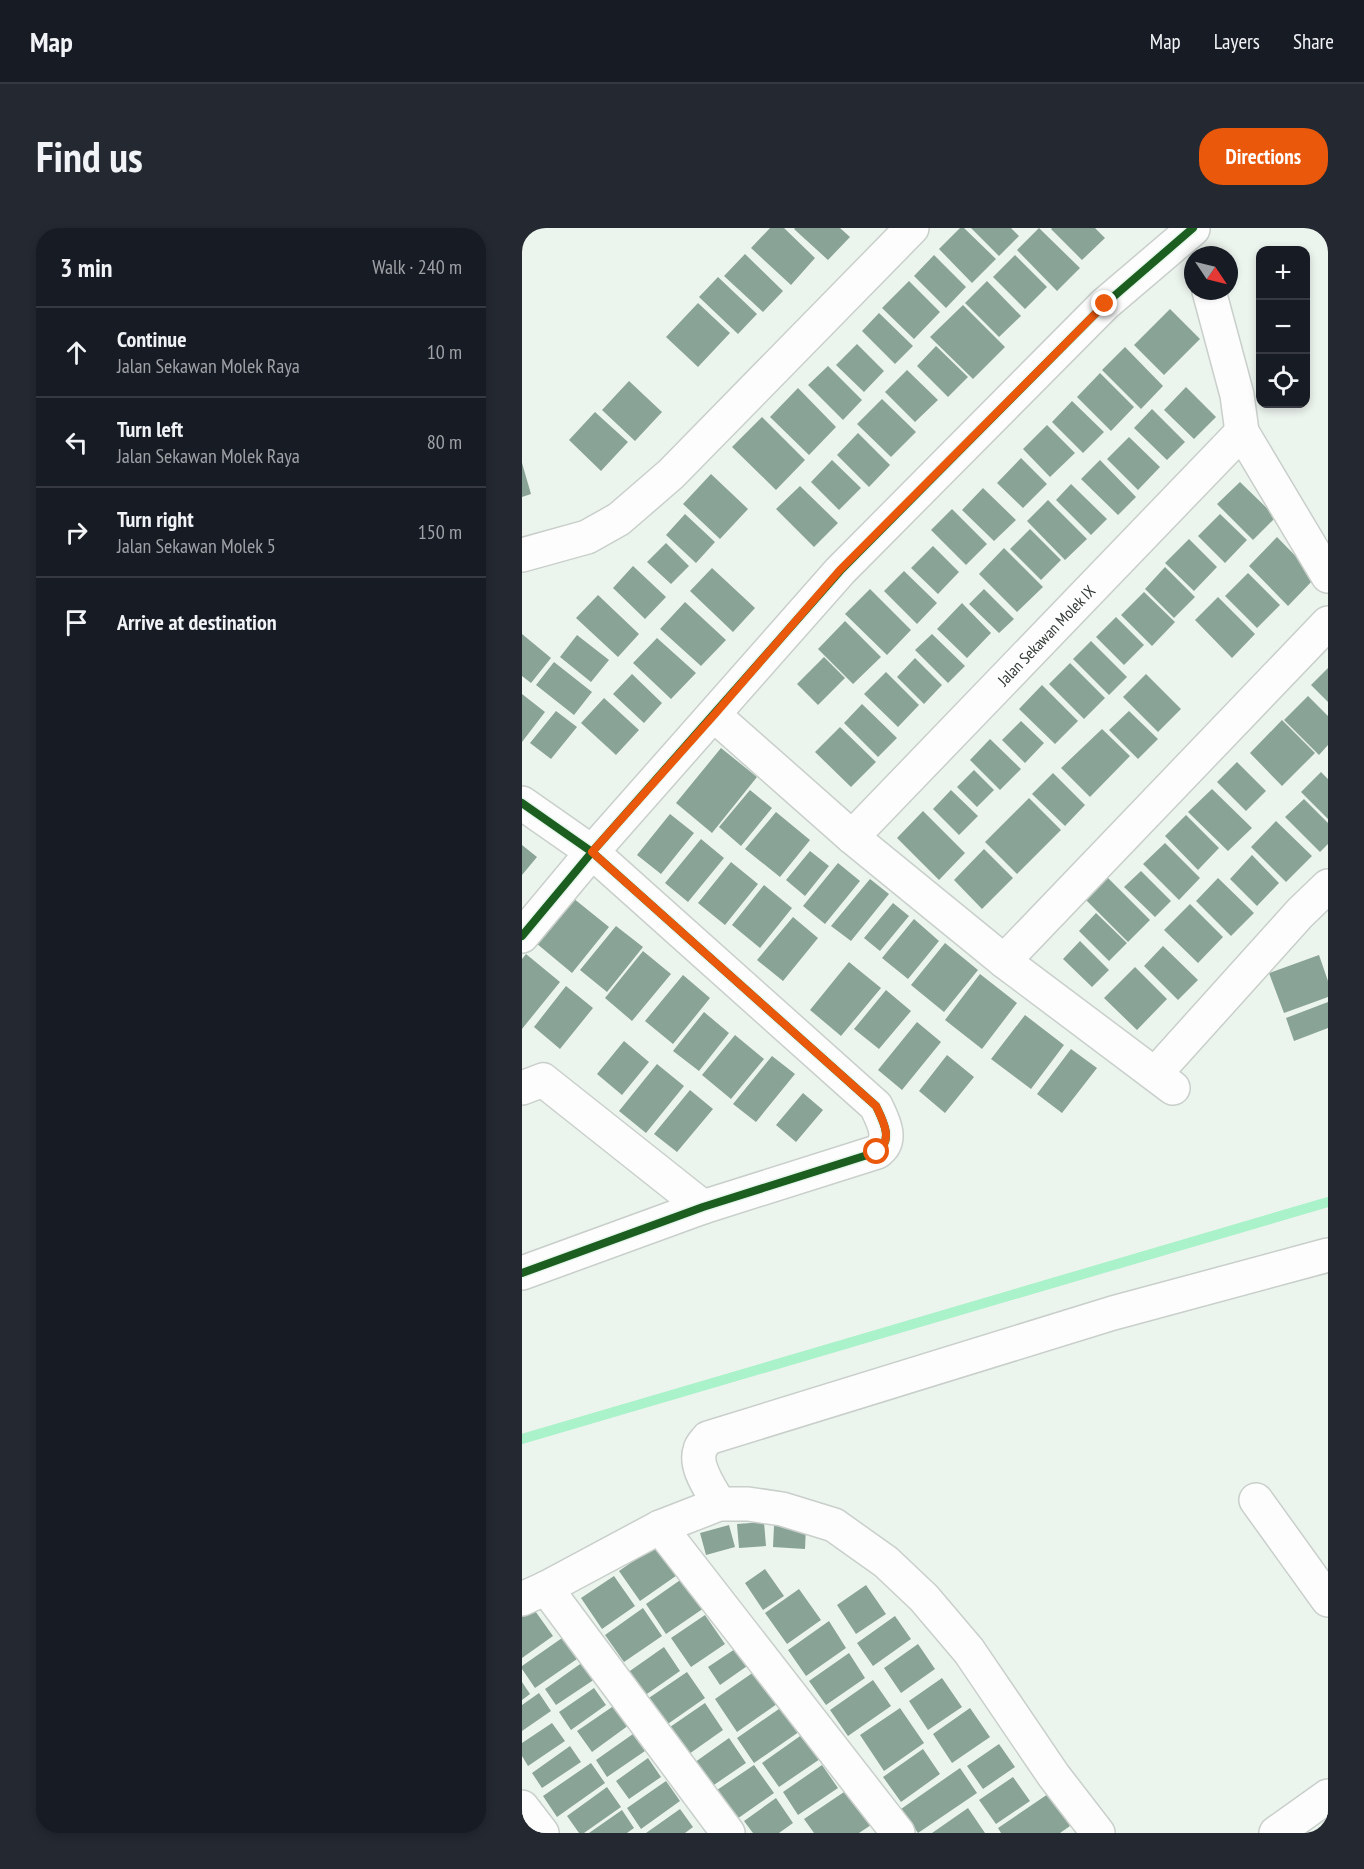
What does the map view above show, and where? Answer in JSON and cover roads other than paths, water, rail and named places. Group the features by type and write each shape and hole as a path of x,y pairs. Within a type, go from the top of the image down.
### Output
{"street":[{"path":"522,555 587,537 619,519 671,474 912,228"},
{"path":"522,936 592,852 840,570 1105,304 1196,237"},
{"path":"1211,300 1237,395 1242,432 1328,576"},
{"name":"Jalan Sekawan Molek IX","path":"852,837 1242,432"},
{"path":"1004,962 1328,623"},
{"path":"714,715 852,837 1004,962 1164,1081 1314,911 1328,886"},
{"path":"522,803 592,852 876,1106 885,1124 887,1137 882,1149 877,1152 703,1207 522,1274"},
{"path":"529,1076 703,1207"},
{"path":"718,1504 698,1459 700,1448 708,1438 1113,1313 1328,1256"},
{"path":"1256,1500 1328,1600"},
{"path":"728,1833 534,1593 660,1527 718,1504 748,1504 782,1509 834,1525 886,1562 924,1598 969,1651 1054,1776 1098,1833"},
{"path":"660,1527 898,1833"},
{"path":"1276,1833 1328,1796"},
{"path":"522,1807 542,1833"}],"waterway":[{"path":"522,1439 1328,1202"}]}
